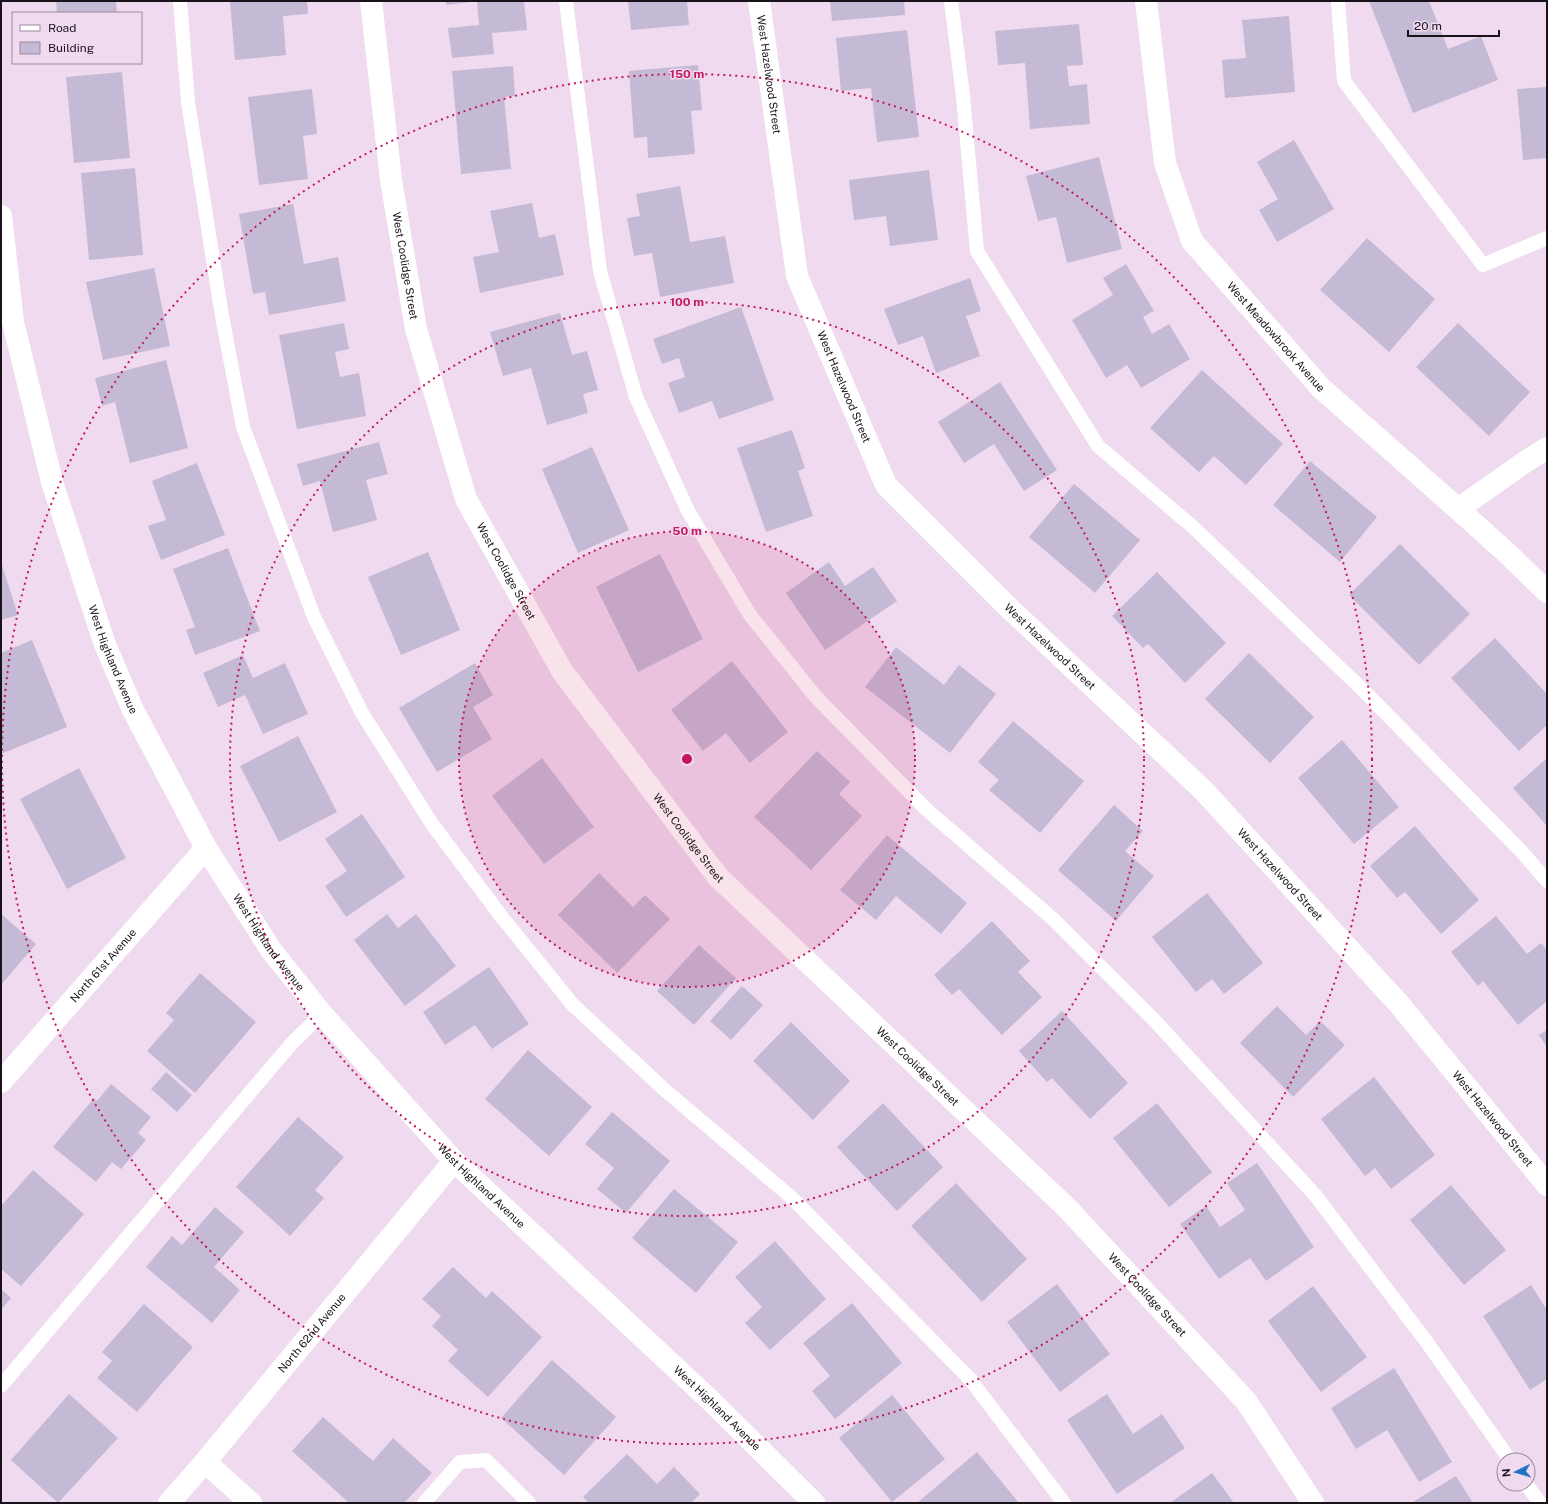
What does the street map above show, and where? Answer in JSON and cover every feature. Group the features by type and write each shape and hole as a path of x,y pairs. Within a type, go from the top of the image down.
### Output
{"street":[{"name":"West Coolidge Street","path":"371,1 391,180 418,336 466,499 562,671 718,877 1067,1208 1246,1401 1313,1503"},
{"name":"West Hazelwood Street","path":"759,1 797,276 886,485 1008,607 1203,790 1399,1004 1547,1185"},
{"name":"West Meadowbrook Avenue","path":"1146,1 1165,163 1192,241 1321,388 1508,554 1547,592"},
{"name":"West Highland Avenue","path":"1,216 13,322 52,482 104,642 132,708 206,848 271,950 322,1014 454,1161 710,1400 814,1503"},
{"path":"1458,509 1547,448"},
{"name":"North 61st Avenue","path":"1,1082 206,848"},
{"name":"North 62nd Avenue","path":"169,1503 205,1462 454,1161"},
{"path":"205,1462 251,1503"}],"lane":[{"path":"180,1 188,102 221,308 243,427 314,617 362,713 432,824 501,916 573,1005 666,1091 791,1197 969,1378 1064,1503"},
{"path":"566,1 600,271 636,397 688,511 750,614 816,697 926,809 1053,919 1155,1021 1315,1195 1426,1341 1504,1452"},
{"path":"951,1 963,96 977,251 1098,446 1194,528 1362,689 1521,851 1547,881"},
{"path":"1338,1 1344,81 1483,265 1547,238"},
{"path":"1,1386 292,1043 322,1014"},
{"path":"424,1503 460,1462 486,1460 529,1503"},
{"path":"1532,1492 1540,1503"}],"building":[{"path":"56,1 116,1 117,12 57,12"},
{"path":"230,1 307,1 308,14 283,16 286,55 235,60"},
{"path":"446,1 471,1 471,2 446,5"},
{"path":"477,1 524,1 527,30 492,33 494,54 452,58 448,28 479,25"},
{"path":"628,1 687,1 689,25 631,30"},
{"path":"830,1 904,1 905,15 832,21"},
{"path":"1369,1 1429,1 1448,49 1481,36 1498,80 1413,113"},
{"path":"1289,16 1295,92 1225,98 1222,60 1246,58 1242,20"},
{"path":"1079,24 1083,65 1067,66 1069,86 1087,84 1090,124 1030,129 1025,63 998,65 995,31"},
{"path":"907,30 919,137 877,142 871,88 841,91 836,38"},
{"path":"698,65 702,110 691,111 695,154 648,158 647,137 634,138 629,71"},
{"path":"513,66 515,96 504,97 511,169 461,174 452,71"},
{"path":"122,72 130,158 74,163 66,77"},
{"path":"1547,87 1547,158 1523,160 1517,89"},
{"path":"312,89 317,134 303,136 308,179 259,185 248,97"},
{"path":"1294,140 1334,209 1277,242 1259,210 1278,199 1257,162"},
{"path":"1099,157 1122,249 1067,263 1056,217 1038,221 1026,176"},
{"path":"135,168 143,255 89,260 81,173"},
{"path":"929,170 938,240 890,246 886,216 854,220 849,180"},
{"path":"680,186 690,242 725,236 734,283 660,297 652,253 634,256 627,218 640,216 636,194"},
{"path":"532,203 539,238 555,234 564,275 480,293 473,257 499,252 490,211"},
{"path":"293,204 304,264 338,257 346,301 269,315 265,292 253,294 239,214"},
{"path":"1367,238 1435,299 1389,352 1320,290"},
{"path":"1126,264 1154,311 1143,317 1152,334 1169,324 1190,359 1141,388 1127,365 1106,378 1072,320 1113,295 1103,278"},
{"path":"154,268 170,346 103,360 86,282"},
{"path":"970,278 981,311 966,316 980,356 936,373 923,336 898,345 884,309"},
{"path":"741,307 774,400 719,419 712,401 679,413 668,383 685,377 679,358 662,364 653,339"},
{"path":"560,313 572,355 587,351 598,390 583,394 588,413 547,425 531,368 503,376 490,332"},
{"path":"344,323 349,349 335,352 340,377 359,373 366,416 297,429 279,335"},
{"path":"1458,323 1530,392 1489,436 1416,367"},
{"path":"166,360 188,448 130,463 115,402 102,406 95,378"},
{"path":"1202,370 1283,444 1246,485 1214,456 1199,472 1150,428"},
{"path":"1000,382 1057,470 1024,491 994,444 964,463 938,422"},
{"path":"792,430 805,468 798,471 813,516 766,532 737,448"},
{"path":"379,442 388,474 366,480 377,520 333,532 320,481 303,486 297,464"},
{"path":"592,447 629,530 578,553 542,469"},
{"path":"1310,461 1377,517 1340,562 1273,505"},
{"path":"197,463 225,535 161,560 148,526 166,520 152,481"},
{"path":"1074,484 1140,540 1095,593 1029,537"},
{"path":"1400,544 1470,614 1419,665 1349,595"},
{"path":"228,548 260,631 195,655 186,630 195,627 173,569"},
{"path":"428,552 460,630 401,655 368,577"},
{"path":"660,554 703,639 638,672 596,587"},
{"path":"1,562 18,615 1,620"},
{"path":"829,562 845,586 873,567 897,601 825,650 786,593"},
{"path":"1157,572 1226,643 1185,683 1148,644 1143,648 1112,616"},
{"path":"1495,638 1547,694 1547,725 1519,751 1451,678"},
{"path":"32,640 67,727 1,754 1,653"},
{"path":"896,647 944,685 959,665 996,694 950,753 865,687"},
{"path":"1249,653 1314,717 1270,763 1205,699"},
{"path":"243,655 253,678 285,663 308,714 263,734 245,695 218,707 203,673"},
{"path":"732,661 788,732 750,763 726,733 703,751 671,710"},
{"path":"475,663 493,695 473,707 492,739 437,772 399,708"},
{"path":"1013,721 1084,781 1040,833 989,790 999,780 978,762"},
{"path":"298,736 337,812 279,842 240,766"},
{"path":"1342,740 1399,807 1354,844 1298,778"},
{"path":"817,751 850,782 839,794 862,816 811,870 754,817"},
{"path":"542,758 594,827 544,864 492,796"},
{"path":"1546,759 1547,760 1547,826 1513,788"},
{"path":"79,768 126,858 67,889 20,799"},
{"path":"1114,805 1143,831 1125,851 1154,876 1116,921 1058,870"},
{"path":"362,814 405,877 346,917 325,886 347,871 325,839"},
{"path":"1415,826 1479,900 1441,934 1405,892 1397,898 1370,866"},
{"path":"887,835 967,903 941,934 896,896 876,920 840,890"},
{"path":"599,873 633,907 645,895 670,919 617,973 558,915"},
{"path":"1207,893 1263,963 1224,994 1212,979 1196,992 1152,937"},
{"path":"1,914 36,944 1,985"},
{"path":"387,914 398,928 416,914 456,966 405,1006 354,940"},
{"path":"1496,916 1527,954 1541,943 1547,950 1547,1001 1518,1025 1483,981 1478,986 1451,952"},
{"path":"992,921 1030,961 1018,972 1042,997 1002,1035 959,989 952,995 934,975"},
{"path":"699,945 736,978 694,1025 657,991"},
{"path":"489,967 529,1024 492,1049 475,1025 445,1045 423,1012"},
{"path":"200,973 256,1022 195,1093 147,1051 174,1020 166,1013"},
{"path":"742,986 763,1005 731,1040 710,1021"},
{"path":"1277,1006 1306,1035 1320,1021 1345,1045 1293,1097 1240,1043"},
{"path":"1062,1011 1128,1083 1090,1119 1052,1078 1047,1082 1019,1051"},
{"path":"791,1022 850,1081 813,1120 753,1061"},
{"path":"1547,1030 1547,1047 1539,1035"},
{"path":"528,1050 592,1107 549,1156 485,1099"},
{"path":"166,1072 192,1095 177,1112 151,1089"},
{"path":"1374,1077 1435,1155 1391,1189 1375,1168 1365,1176 1321,1119"},
{"path":"111,1084 151,1117 138,1133 146,1140 121,1169 112,1162 96,1182 53,1147 94,1098 97,1101"},
{"path":"883,1103 943,1167 897,1211 837,1147"},
{"path":"1157,1103 1212,1172 1169,1207 1113,1138"},
{"path":"612,1112 670,1161 626,1213 597,1189 614,1168 585,1144"},
{"path":"298,1117 344,1157 315,1190 324,1198 290,1236 236,1187"},
{"path":"1257,1163 1314,1247 1266,1281 1250,1258 1219,1279 1180,1224 1206,1206 1220,1227 1245,1210 1227,1183"},
{"path":"33,1170 84,1214 21,1286 1,1269 1,1206"},
{"path":"956,1183 1027,1259 982,1302 911,1226"},
{"path":"1451,1185 1506,1250 1464,1285 1410,1220"},
{"path":"674,1189 738,1242 696,1293 632,1238"},
{"path":"215,1207 244,1232 214,1267 240,1290 212,1323 146,1267 172,1236 182,1245"},
{"path":"775,1241 826,1299 770,1350 745,1323 762,1307 735,1277"},
{"path":"453,1267 486,1298 492,1291 542,1337 488,1397 448,1361 458,1350 432,1326 441,1316 422,1299"},
{"path":"1057,1284 1110,1354 1060,1392 1007,1322"},
{"path":"1531,1285 1547,1310 1547,1379 1530,1390 1483,1316"},
{"path":"1313,1286 1367,1357 1321,1392 1268,1321"},
{"path":"1,1289 11,1298 1,1310"},
{"path":"852,1303 902,1363 835,1419 812,1391 830,1376 803,1343"},
{"path":"144,1304 193,1347 137,1412 97,1378 112,1361 102,1352"},
{"path":"552,1360 616,1417 564,1475 501,1418"},
{"path":"1394,1368 1452,1462 1419,1482 1387,1430 1356,1449 1331,1408"},
{"path":"69,1394 118,1438 58,1503 11,1460"},
{"path":"1107,1394 1133,1434 1162,1414 1185,1448 1117,1494 1067,1420"},
{"path":"892,1395 945,1459 892,1502 839,1438"},
{"path":"323,1417 373,1461 393,1438 432,1473 404,1503 349,1503 292,1451"},
{"path":"977,1452 1019,1503 917,1503"},
{"path":"627,1454 657,1484 674,1467 700,1494 691,1503 589,1503 583,1497"},
{"path":"1212,1473 1234,1503 1170,1503"},
{"path":"1456,1476 1473,1503 1411,1503"}]}
